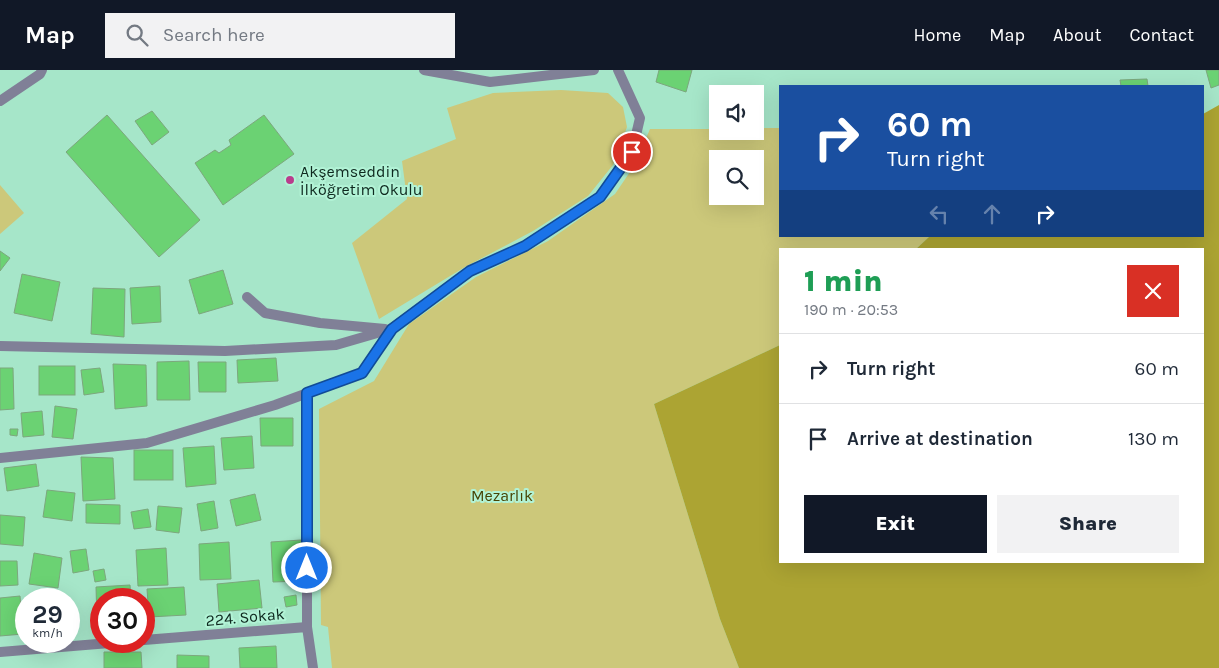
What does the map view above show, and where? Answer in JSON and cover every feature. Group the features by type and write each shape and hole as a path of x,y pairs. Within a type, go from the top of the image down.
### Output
{"street":[{"path":"0,101 40,74 42,70"},
{"path":"424,70 490,82 594,70"},
{"path":"0,458 147,443 275,405 362,373 392,329 470,271 525,246 600,197 632,152 640,118 618,70"},
{"path":"247,297 265,313 320,323 392,329"},
{"path":"0,346 225,351 336,345 392,329"},
{"path":"307,393 307,627"},
{"name":"224. Sokak","path":"155,639 307,627 313,668"},
{"path":"0,652 90,645"}],"green space":[{"path":"561,90 608,93 623,107 627,127 613,165 588,196 533,231 465,267 379,319 352,243 407,199 402,161 456,139 447,108 493,93"},
{"name":"Mezarlık","path":"764,128 779,128 779,237 929,237 917,248 779,248 779,345 654,404 720,619 739,668 332,668 328,627 321,625 319,409 374,381 409,324 476,277 548,241 615,194 634,166 650,129 709,129 709,140 764,140"},
{"path":"0,185 24,213 0,234"}],"shaded area":[{"path":"1219,105 1219,668 739,668 720,619 654,404 779,345 779,563 1204,563 1204,248 917,248 929,237 1204,237 1204,113"}],"building":[{"path":"659,70 692,70 686,92 656,82"},
{"path":"1206,70 1219,70 1219,85 1211,88"},
{"path":"1147,79 1148,85 1121,85 1120,80"},
{"path":"152,111 169,132 152,145 135,121"},
{"path":"107,115 200,220 159,257 66,152"},
{"path":"264,115 294,154 223,205 195,163 215,150 219,153 231,145 229,140"},
{"path":"0,251 10,258 0,271"},
{"path":"223,270 233,304 199,314 189,280"},
{"path":"22,274 60,282 52,321 14,313"},
{"path":"160,286 161,322 132,324 130,288"},
{"path":"93,288 125,289 124,337 91,334"},
{"path":"276,358 278,381 238,383 237,360"},
{"path":"189,361 190,400 157,400 157,362"},
{"path":"198,362 226,362 226,392 199,392"},
{"path":"113,364 146,365 147,406 115,409"},
{"path":"39,366 75,366 75,395 39,395"},
{"path":"0,368 13,368 14,409 0,410"},
{"path":"100,368 104,392 84,395 81,370"},
{"path":"55,406 77,409 73,439 52,437"},
{"path":"42,411 44,435 23,437 21,413"},
{"path":"260,418 293,418 293,446 261,446"},
{"path":"10,429 18,429 17,436 10,435"},
{"path":"252,436 254,468 224,470 221,438"},
{"path":"214,446 216,484 186,487 183,448"},
{"path":"134,450 173,450 173,480 134,480"},
{"path":"81,457 113,458 115,499 83,501"},
{"path":"36,464 39,486 7,491 4,468"},
{"path":"47,490 75,493 72,521 43,517"},
{"path":"255,494 261,520 236,526 230,500"},
{"path":"214,501 218,528 201,531 197,504"},
{"path":"86,504 120,505 120,524 86,523"},
{"path":"158,506 182,508 179,533 156,530"},
{"path":"148,509 151,527 134,529 131,512"},
{"path":"0,515 25,517 23,546 0,544"},
{"path":"301,540 302,581 273,582 271,542"},
{"path":"229,542 231,579 200,580 199,544"},
{"path":"166,548 168,585 138,586 136,550"},
{"path":"86,549 89,570 73,573 70,551"},
{"path":"34,553 62,558 58,588 29,584"},
{"path":"0,561 17,561 18,585 0,586"},
{"path":"104,569 106,580 95,582 93,571"},
{"path":"259,580 262,608 219,612 217,584"},
{"path":"130,585 130,588 96,588"},
{"path":"184,587 186,615 155,617 155,589"},
{"path":"296,595 297,605 286,607 284,597"},
{"path":"15,596 15,635 0,636 0,598"},
{"path":"276,646 277,668 240,668 239,648"},
{"path":"104,653 141,653 142,668 104,668"},
{"path":"177,655 209,656 209,668 177,668"}],"place":[{"name":"Akşemseddin İlköğretim Okulu","path":"290,180"}],"route":[{"path":"307,568 307,393 362,373 392,329 470,271 525,246 600,197 632,152"}]}
